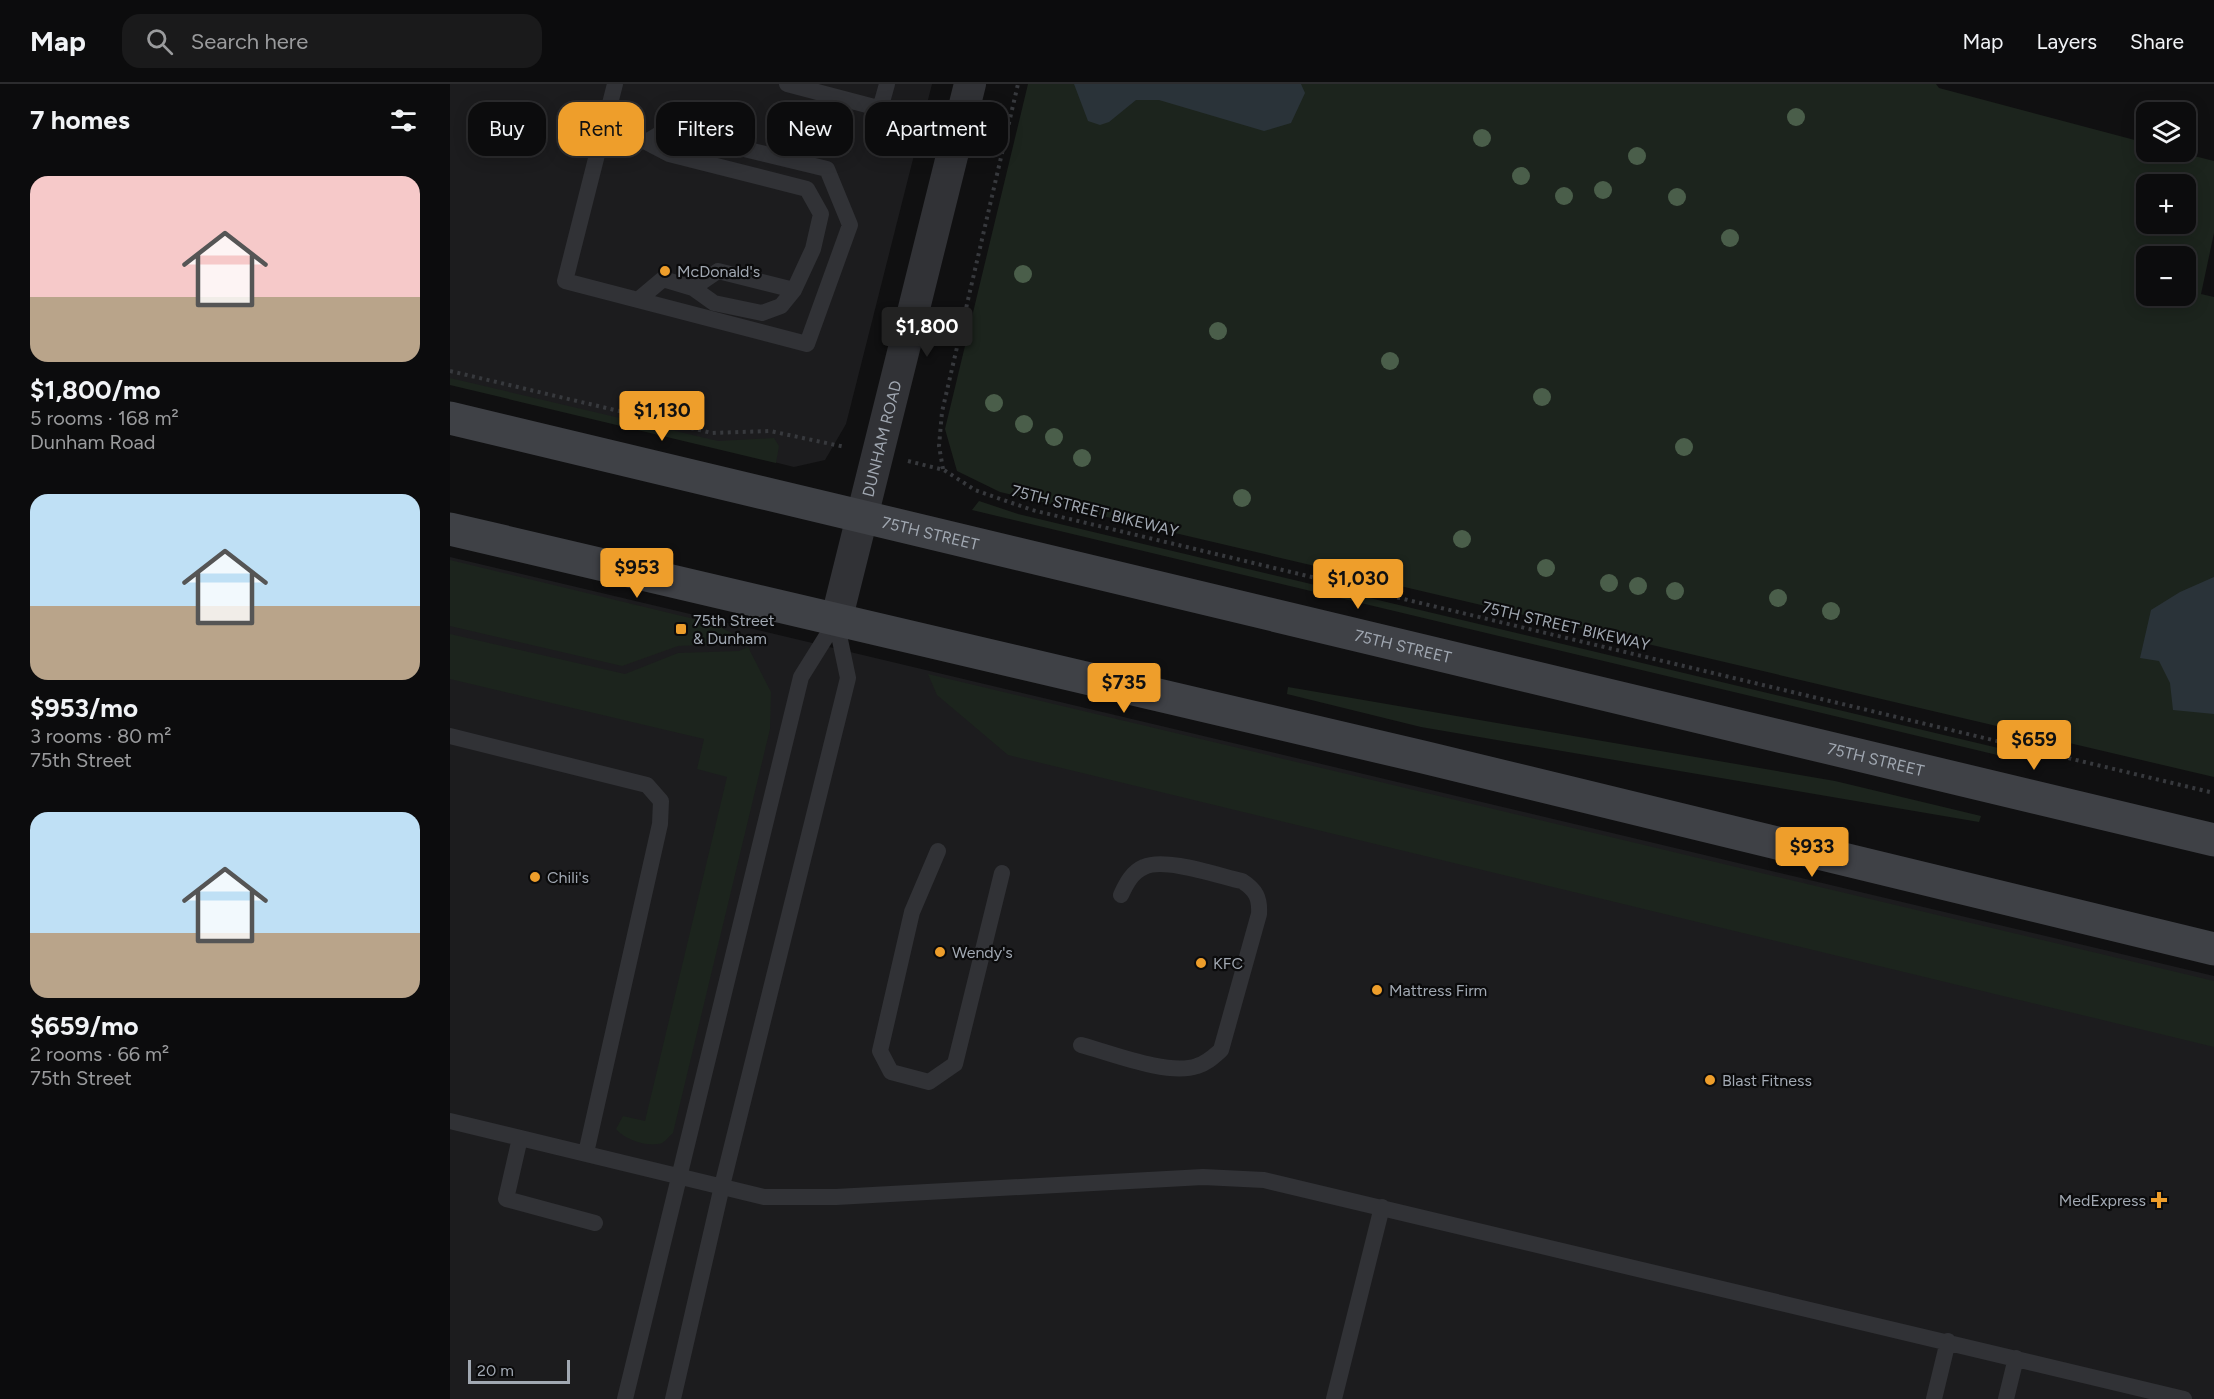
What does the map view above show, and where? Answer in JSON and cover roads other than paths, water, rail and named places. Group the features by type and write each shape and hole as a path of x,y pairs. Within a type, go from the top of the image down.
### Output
{"main road":[{"name":"75TH STREET","path":"450,418 2214,840"},
{"path":"450,529 1423,758 2214,949"}],"street":[{"name":"DUNHAM ROAD","path":"965,102 970,84"},
{"name":"DUNHAM ROAD","path":"836,621 951,156"}],"lane":[{"path":"610,102 615,84"},
{"path":"788,84 865,105"},
{"path":"882,102 887,84"},
{"path":"597,156 565,281 807,344 850,225 827,169 666,130 646,142"},
{"path":"638,300 663,279 693,288 714,303 762,314 781,306 794,290 813,249 821,214 807,189 669,154 646,142"},
{"path":"693,288 718,271 794,290"},
{"path":"625,1399 801,677 836,621"},
{"path":"673,1399 722,1186 848,678 836,621"},
{"path":"450,736 647,785 661,801 660,824 586,1153"},
{"path":"938,851 912,912 880,1051 891,1071 929,1082 955,1064 1002,873"},
{"path":"1081,1045 1178,1069 1196,1067 1208,1062 1221,1050 1259,914 1260,900 1252,888 1242,881 1162,863 1145,866 1130,878 1121,896"},
{"path":"450,1121 764,1197 807,1198 1203,1177 1264,1180 2184,1399"},
{"path":"520,1138 506,1199 595,1224"},
{"path":"1334,1399 1382,1207"},
{"path":"1934,1399 1948,1341"},
{"path":"2006,1399 2016,1358"}],"place":[{"name":"McDonald's","path":"665,271"},
{"name":"75th Street & Dunham","path":"681,629"},
{"name":"Chili's","path":"535,877"},
{"name":"Wendy's","path":"940,952"},
{"name":"KFC","path":"1201,963"},
{"name":"Mattress Firm","path":"1377,990"},
{"name":"Blast Fitness","path":"1710,1080"},
{"name":"MedExpress","path":"2159,1200"}]}
